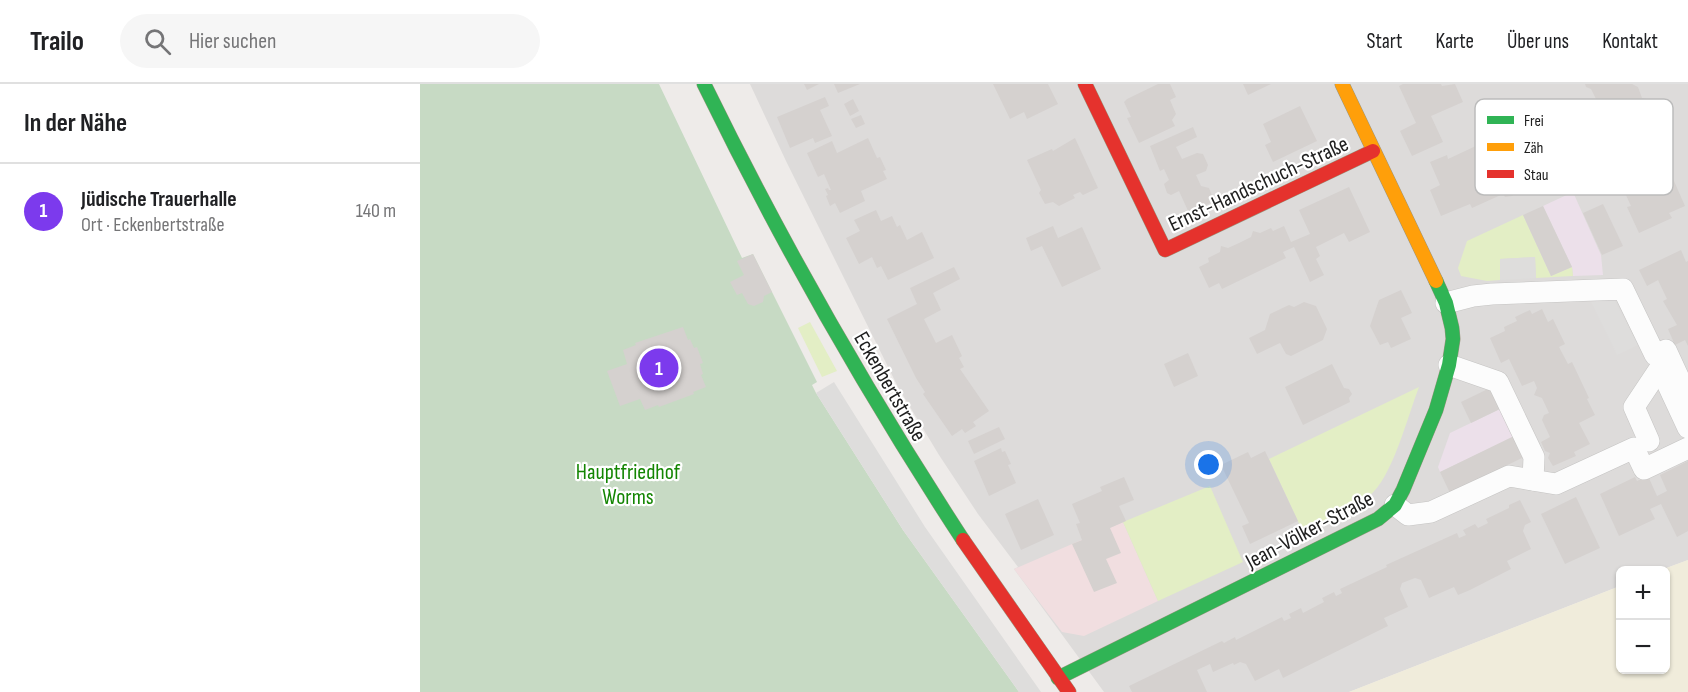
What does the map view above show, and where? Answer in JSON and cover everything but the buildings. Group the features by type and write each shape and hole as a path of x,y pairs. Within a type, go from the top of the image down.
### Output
{"street":[{"name":"Eckenbertstraße","path":"704,84 781,236 897,439 987,579 1069,692"},
{"name":"Ernst-Handschuch-Straße","path":"1085,84 1165,250 1373,151"},
{"name":"Jean-Völker-Straße","path":"1058,678 1338,540 1378,519 1395,505 1423,445 1436,410 1449,365 1452,328 1446,303 1342,84"},
{"path":"1446,303 1492,294 1623,290 1688,428"},
{"path":"1688,398 1666,350 1657,361 1634,407 1642,444 1644,469 1688,448"},
{"path":"1449,365 1498,382 1534,457 1533,480"},
{"path":"1395,505 1408,515 1431,512 1509,476 1556,484 1642,444 1653,448 1688,433"}],"shaded area":[{"path":"750,84 1688,84 1688,560 1670,567 1616,566 1616,588 1349,692 1104,692 1014,569 1018,567 978,514 898,387"},
{"path":"1567,195 1574,195 1601,255 1603,275 1573,276 1572,267 1543,206"},
{"path":"1535,257 1536,278 1500,280 1500,259"},
{"path":"1615,301 1638,345 1617,355 1591,302"},
{"path":"834,382 925,527 1041,692 1019,692 903,530 816,393"},
{"path":"1502,408 1516,436 1440,472 1438,467 1450,433"},
{"path":"1123,522 1158,601 1084,636 1062,632 1014,569"},
{"path":"1688,560 1688,692 1349,692 1616,588 1616,674 1670,674 1670,567"}],"green space":[{"name":"Hauptfriedhof Worms","path":"420,84 659,84 742,258 753,254 817,382 812,385 816,393 903,530 1019,692 420,692"},
{"path":"1523,215 1551,276 1572,267 1573,276 1536,278 1535,257 1500,259 1500,280 1487,281 1461,276 1458,268 1467,241"},
{"path":"810,322 837,371 822,377 798,328"},
{"path":"1419,387 1392,461 1377,488 1353,507 1303,532 1269,459"},
{"path":"1210,486 1243,562 1158,601 1123,522"}],"traffic: fast":[{"path":"704,84 763,201 826,316 927,485 963,540"},
{"path":"1058,678 1378,519 1395,505 1436,410 1449,365 1453,339 1452,328 1446,303 1436,281"}],"traffic: slow":[{"path":"1342,84 1436,281"}],"traffic: jam":[{"path":"1085,84 1165,250 1373,151"},
{"path":"963,540 1069,692"}],"place":[{"name":"Jüdische Trauerhalle","path":"659,368"}]}
